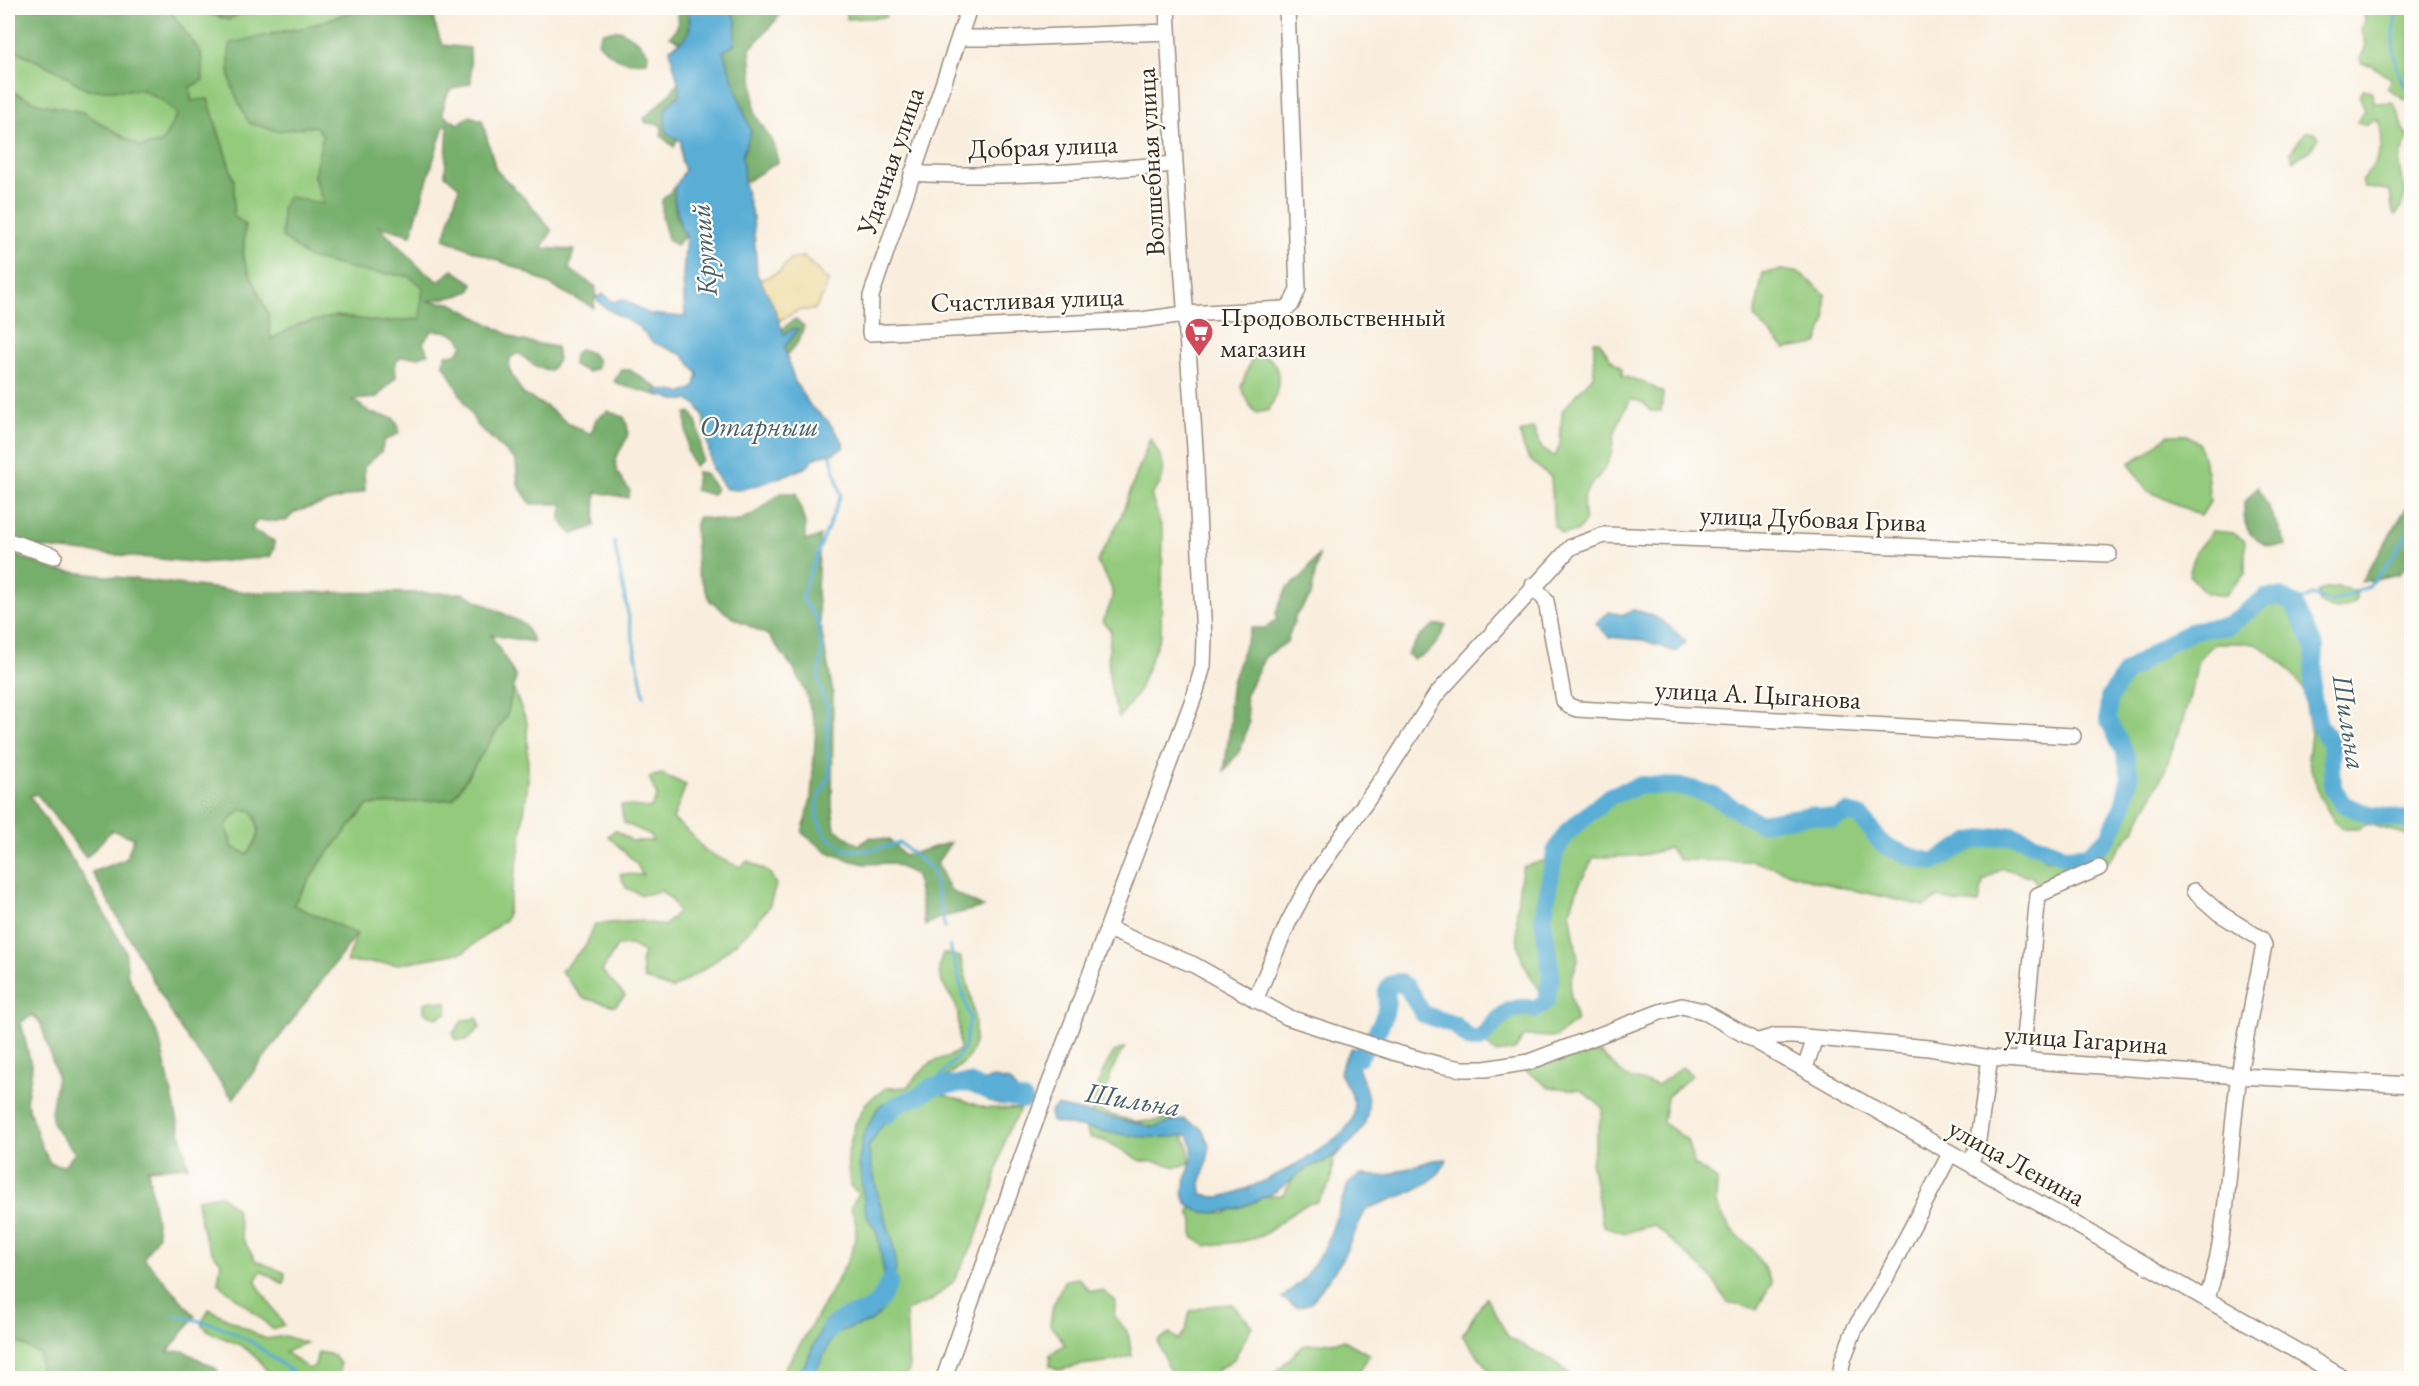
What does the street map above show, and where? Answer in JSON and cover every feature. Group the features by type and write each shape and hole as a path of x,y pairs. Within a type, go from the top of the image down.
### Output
{"street":[{"name":"Удачная улица","path":"870,333 872,296 969,8"},
{"name":"Волшебная улица","path":"944,1378 1024,1152 1195,694 1203,666 1204,639 1195,448 1175,164 1167,8"},
{"name":"Счастливая улица","path":"870,333 1140,320 1185,314 1285,309 1291,305 1298,289 1287,8"},
{"path":"959,38 1168,32"},
{"name":"Добрая улица","path":"912,173 1016,174 1175,164"},
{"name":"улица Дубовая Грива","path":"1255,1000 1288,924 1311,880 1387,772 1436,695 1533,585 1551,570 1570,547 1604,535 2109,554"},
{"path":"8,541 54,556"},
{"name":"улица А. Цыганова","path":"1533,585 1546,601 1564,701 1577,709 2073,736"},
{"path":"2022,1059 2038,895 2099,868"},
{"path":"2194,891 2219,913 2261,939 2264,945 2239,1076 2223,1230 2207,1299"},
{"name":"улица Ленина","path":"1108,929 1194,965 1287,1017 1393,1052 1462,1069 1529,1062 1660,1011 1682,1006 1692,1007 1759,1041 1950,1154 2344,1378"},
{"name":"улица Гагарина","path":"1759,1041 1776,1036 1815,1038 1929,1048 1990,1058 2239,1076 2412,1085"},
{"path":"1805,1068 1815,1038"},
{"path":"1970,1164 1977,1146 1990,1058"},
{"path":"1843,1378 1841,1370 1843,1359 1855,1328 1884,1281 1950,1154"}],"green space":[{"path":"8,8 168,8 201,53 203,80 190,87 191,101 208,99 234,181 234,216 245,225 243,258 268,314 271,339 300,324 336,316 380,322 420,319 423,287 408,276 362,271 309,258 282,237 282,209 288,196 324,204 314,176 323,135 315,126 277,131 249,123 232,85 229,67 230,43 307,27 357,8 435,8 434,22 442,45 470,48 471,83 450,90 444,102 443,115 458,124 470,116 482,120 496,170 531,205 552,231 541,248 574,250 569,269 596,287 594,308 522,270 444,239 459,187 445,175 448,125 444,125 411,235 379,226 417,265 438,281 453,270 473,283 471,291 427,301 451,303 518,340 556,347 558,360 550,371 535,366 518,353 510,358 509,370 523,394 547,407 569,424 591,434 596,419 608,411 624,417 628,434 616,463 618,474 630,491 628,498 596,492 595,526 572,535 560,519 563,504 531,504 518,485 516,461 477,425 443,363 446,355 456,354 463,346 458,336 444,331 432,331 423,342 428,354 418,357 401,357 395,363 396,377 376,398 353,400 371,413 393,418 398,425 399,433 384,441 381,452 364,467 365,491 295,512 286,521 257,521 252,527 254,531 274,541 274,549 270,557 202,563 43,548 8,538 8,90 40,104 82,112 140,147 162,143 177,114 162,100 142,90 87,90 60,72 8,47"},
{"path":"168,8 196,8 228,20 250,8 357,8 307,27 272,33 277,131 315,126 323,135 314,176 324,204 362,271 409,276 424,287 420,319 380,322 336,316 300,324 270,340 268,314 243,258 245,225 234,216 234,180 208,99 191,101 190,87"},
{"path":"196,8 250,8 228,20"},
{"path":"678,8 687,8 689,17 690,25 683,42 670,36 677,26"},
{"path":"730,8 784,8 750,49 755,114 774,145 778,162 744,183 742,156 751,132 723,51 734,45 736,21"},
{"path":"847,8 886,8 886,17 847,19"},
{"path":"2367,8 2411,8 2411,103 2387,88 2391,78 2371,65 2361,63 2360,57 2365,50 2366,43 2361,29 2365,22 2364,11"},
{"path":"620,30 638,41 648,53 647,62 619,59 608,53 598,42 603,32"},
{"path":"8,47 60,72 87,90 142,90 162,100 177,114 162,143 140,147 82,112 40,104 8,90"},
{"path":"679,81 680,95 666,106 667,133 677,139 674,147 661,136 660,124 646,123 644,118 670,94"},
{"path":"2363,89 2371,91 2375,103 2392,102 2408,138 2399,165 2406,193 2396,215 2392,208 2390,190 2364,188 2362,180 2380,153 2382,138 2378,120 2363,125 2357,122 2365,110 2359,95"},
{"path":"2305,132 2315,132 2319,138 2310,150 2293,161 2291,152"},
{"path":"675,187 676,212 686,235 676,245 669,241 662,218 662,200"},
{"path":"1782,270 1800,273 1825,294 1826,319 1817,344 1785,349 1754,317 1763,273"},
{"path":"795,319 804,326 798,342 787,355 784,348 798,330 793,329 784,335 782,329"},
{"path":"1594,341 1599,341 1610,358 1622,369 1622,376 1644,382 1663,393 1661,411 1650,411 1644,403 1631,399 1616,429 1609,460 1586,492 1583,509 1585,521 1577,532 1562,534 1554,526 1551,477 1526,454 1520,433 1533,428 1542,449 1555,457 1560,444 1562,411 1594,375"},
{"path":"580,349 591,353 598,360 597,368 588,372 573,365 574,354"},
{"path":"1254,352 1272,360 1278,375 1276,392 1269,410 1256,413 1248,403 1241,387"},
{"path":"622,370 630,370 663,391 661,396 620,385 614,381"},
{"path":"691,412 698,429 702,460 694,466 687,450 686,413"},
{"path":"2168,435 2187,435 2199,443 2207,473 2210,502 2201,516 2146,490 2129,463 2145,454"},
{"path":"1150,438 1159,453 1163,467 1162,481 1151,495 1163,532 1161,633 1137,694 1119,718 1109,675 1111,631 1103,621 1111,603 1112,591 1097,562 1120,519"},
{"path":"697,472 705,473 716,489 712,495 695,490"},
{"path":"2258,487 2287,545 2268,545 2256,539 2247,529 2244,503"},
{"path":"781,493 796,493 805,523 805,541 820,536 817,590 820,624 833,692 832,806 835,829 859,845 871,837 890,840 904,856 951,842 937,863 951,891 983,907 936,919 925,926 916,875 892,863 865,864 848,860 826,851 802,833 811,798 816,728 805,691 794,669 769,636 732,617 710,601 697,570 695,528 698,517 735,522 752,515"},
{"path":"2411,494 2411,560 2399,574 2361,582 2407,507"},
{"path":"2212,531 2233,533 2245,541 2245,574 2224,596 2206,593 2189,575 2196,551"},
{"path":"8,552 55,570 248,592 463,593 524,624 534,642 491,635 516,677 507,715 453,799 368,805 323,859 293,905 357,934 233,1099 181,1030 92,872 126,859 134,838 112,830 86,858 37,794 30,796 84,878 125,950 128,976 159,1037 188,1166 148,1169 158,1235 144,1258 195,1316 168,1352 184,1351 217,1369 220,1378 40,1378 40,1354 15,1341 8,1331","holes":["240,810 251,810 258,828 255,843 247,854 232,847 226,825","33,1015 41,1024 57,1076 51,1112 53,1125 75,1153 64,1166 50,1163 41,1145 26,1101 32,1069 21,1022"]},
{"path":"1319,554 1311,596 1296,615 1287,642 1265,657 1245,696 1249,723 1241,749 1224,771 1231,720 1229,706 1232,682 1251,628 1266,628 1277,619 1276,612 1287,588 1301,578"},
{"path":"2338,587 2356,591 2356,600 2338,609 2320,602 2318,592 2326,588"},
{"path":"2280,597 2294,604 2315,648 2312,693 2319,725 2331,743 2333,788 2343,804 2393,813 2411,812 2411,836 2368,824 2358,829 2344,829 2334,821 2320,797 2308,759 2311,734 2303,688 2285,665 2256,643 2215,643 2199,659 2187,707 2165,770 2135,829 2109,861 2099,868 2042,890 2032,877 2003,868 1983,881 1979,903 1957,903 1939,897 1924,906 1814,881 1753,861 1679,860 1669,848 1642,855 1594,857 1579,885 1570,911 1578,960 1571,980 1570,992 1577,1021 1556,1037 1524,1036 1515,1050 1497,1053 1480,1039 1510,1011 1517,1008 1536,1009 1546,1001 1524,965 1519,950 1517,914 1523,867 1546,860 1555,852 1568,831 1610,796 1642,785 1684,787 1712,795 1759,823 1812,815 1834,819 1847,813 1860,816 1883,845 1912,857 1933,862 1971,841 2013,835 2017,840 2049,860 2088,855 2109,837 2123,806 2130,776 2125,753 2108,719 2109,698 2126,672 2170,642 2195,630 2228,626 2265,598"},
{"path":"1434,625 1446,625 1434,647 1413,659 1407,654 1421,635"},
{"path":"513,688 527,723 528,781 519,853 506,919 464,952 398,964 347,962 357,934 293,905 323,859 368,805 453,799 507,715"},
{"path":"662,774 686,785 673,819 691,834 706,852 739,867 748,861 770,873 776,885 769,907 745,935 709,966 672,989 644,979 641,962 644,952 631,945 617,946 602,971 625,996 615,1006 583,998 561,971 586,945 595,924 641,921 664,926 678,912 671,899 661,891 642,895 626,888 620,874 643,875 636,863 608,836 615,830 632,841 653,841 649,834 624,823 621,805 651,808 657,796 649,777"},
{"path":"240,810 251,810 258,828 255,843 247,854 232,847 226,825"},
{"path":"943,953 960,957 973,1009 975,1037 973,1049 964,1063 928,1090 986,1108 1021,1109 1006,1135 991,1195 974,1243 953,1282 931,1301 906,1311 909,1371 906,1378 777,1378 810,1327 851,1254 856,1228 851,1208 858,1193 850,1186 847,1157 855,1124 866,1103 886,1088 908,1087 929,1064 960,1049 956,1006 944,987 940,975 939,969"},
{"path":"431,1001 447,1003 447,1013 436,1018 424,1012 424,1003"},
{"path":"477,1018 480,1028 466,1040 456,1040 453,1033 463,1020"},
{"path":"1584,1047 1601,1054 1628,1078 1658,1085 1682,1067 1692,1075 1667,1097 1663,1122 1687,1140 1694,1165 1717,1180 1716,1205 1731,1230 1754,1251 1772,1282 1757,1309 1728,1303 1711,1277 1654,1225 1625,1233 1603,1226 1591,1162 1603,1108 1581,1090 1548,1087 1525,1070"},
{"path":"1125,1048 1112,1070 1101,1112 1137,1122 1175,1119 1167,1129 1180,1134 1186,1141 1190,1163 1177,1167 1141,1161 1105,1141 1089,1137 1087,1131 1102,1073 1114,1052"},
{"path":"1350,1134 1345,1147 1333,1159 1331,1182 1317,1202 1301,1207 1268,1232 1254,1239 1206,1246 1193,1237 1193,1222 1189,1211 1191,1208 1225,1214 1247,1197 1283,1195 1301,1166"},
{"path":"220,1195 236,1209 242,1237 255,1260 285,1273 284,1284 261,1271 255,1281 284,1325 272,1329 218,1283 221,1262 206,1241 197,1199"},
{"path":"1078,1278 1090,1291 1103,1291 1116,1301 1114,1315 1128,1333 1132,1356 1060,1370 1050,1366 1050,1354 1065,1344 1050,1325 1053,1306 1064,1281"},
{"path":"1486,1297 1509,1338 1552,1360 1574,1378 1498,1378 1491,1373 1462,1335"},
{"path":"1232,1304 1252,1326 1234,1359 1217,1370 1216,1378 1174,1378 1157,1341 1170,1333 1178,1340 1186,1330 1190,1311 1208,1306"},
{"path":"209,1309 266,1339 285,1336 306,1343 285,1352 309,1369 315,1365 318,1352 334,1355 340,1364 339,1378 272,1378 247,1350 212,1333 201,1324"},
{"path":"8,1331 15,1341 40,1354 40,1378 8,1378"},
{"path":"1344,1340 1370,1355 1354,1378 1270,1378 1302,1346"}],"sand":[{"path":"804,257 828,281 823,296 814,310 799,310 779,321 760,280 779,272 791,259"}],"water":[{"name":"Отарныш","path":"687,8 730,8 736,21 734,45 723,51 751,132 742,156 744,183 753,218 757,274 771,300 784,334 798,329 784,348 795,382 811,407 827,420 843,442 843,448 830,455 829,453 813,459 807,467 740,490 726,489 712,469 703,415 697,405 688,400 674,400 654,392 655,389 683,393 694,388 698,374 683,355 652,342 639,327 604,307 595,297 604,294 613,302 623,299 649,314 685,317 683,276 686,235 681,228 674,198 675,187 685,170 681,160 681,141 667,133 665,111 680,95 670,48 689,32 690,22"},
{"path":"1633,610 1656,618 1686,642 1676,652 1643,640 1609,637 1596,623 1609,612 1624,615"},
{"path":"1351,1048 1365,1052 1357,1065 1367,1093 1368,1107 1365,1122 1358,1134 1335,1155 1306,1169 1276,1191 1231,1210 1207,1212 1196,1210 1187,1203 1183,1189 1192,1155 1192,1145 1188,1135 1137,1136 1052,1122 1050,1112 1057,1106 1154,1127 1183,1119 1201,1128 1209,1144 1207,1163 1201,1180 1202,1195 1220,1197 1233,1194 1313,1154 1344,1130 1352,1120 1354,1101 1340,1073 1343,1061"},
{"path":"994,1078 1009,1081 1019,1093 1014,1105 988,1101 970,1083"},
{"path":"902,1096 910,1104 887,1117 868,1148 879,1200 893,1242 896,1268 890,1294 884,1309 871,1322 835,1333 812,1378 795,1378 805,1364 825,1321 834,1315 859,1316 869,1313 884,1293 884,1273 877,1232 865,1209 859,1162 863,1135 879,1106"},
{"path":"1447,1159 1434,1178 1424,1185 1366,1209 1340,1263 1311,1303 1297,1307 1282,1298 1305,1278 1327,1243 1348,1184 1360,1175 1385,1176 1433,1160"}],"waterway":[{"path":"2397,8 2394,29 2396,64 2399,74 2412,92"},
{"path":"830,452 841,495 807,580 802,599 817,619 822,651 818,678 828,712 827,746 830,775 818,798 817,818 825,835 846,850 871,850 900,843 932,869 945,928"},
{"path":"2294,604 2312,595 2331,602 2368,587 2390,561 2412,526"},
{"path":"614,541 644,696"},
{"name":"Шильна","path":"1358,1058 1383,1019 1386,1011 1386,993 1390,985 1399,982 1407,987 1423,1014 1455,1025 1470,1039 1480,1039 1504,1014 1517,1008 1536,1009 1546,1001 1551,977 1543,918 1555,852 1568,831 1610,796 1642,785 1684,787 1712,795 1759,823 1812,815 1834,819 1847,813 1860,816 1883,845 1912,857 1934,862 1971,841 2013,835 2067,857 2088,855 2109,837 2123,806 2130,776 2125,753 2108,719 2109,698 2126,672 2170,642 2195,630 2228,626 2265,598 2280,597 2294,604 2315,648 2312,693 2319,725 2331,743 2333,788 2343,804 2369,815 2412,820"},
{"path":"931,1087 964,1049 970,1019 950,946"},
{"name":"Шильна","path":"887,1115 895,1106 923,1094 931,1087 969,1083 995,1094 1024,1100"},
{"name":"Шильна","path":"830,1330 839,1321 876,1305 889,1282"},
{"path":"174,1315 217,1325 252,1342 300,1378"}],"place":[{"name":"Продовольственный магазин","path":"1199,358"}],"water label":[{"name":"Крутий","path":"703,250"}]}
